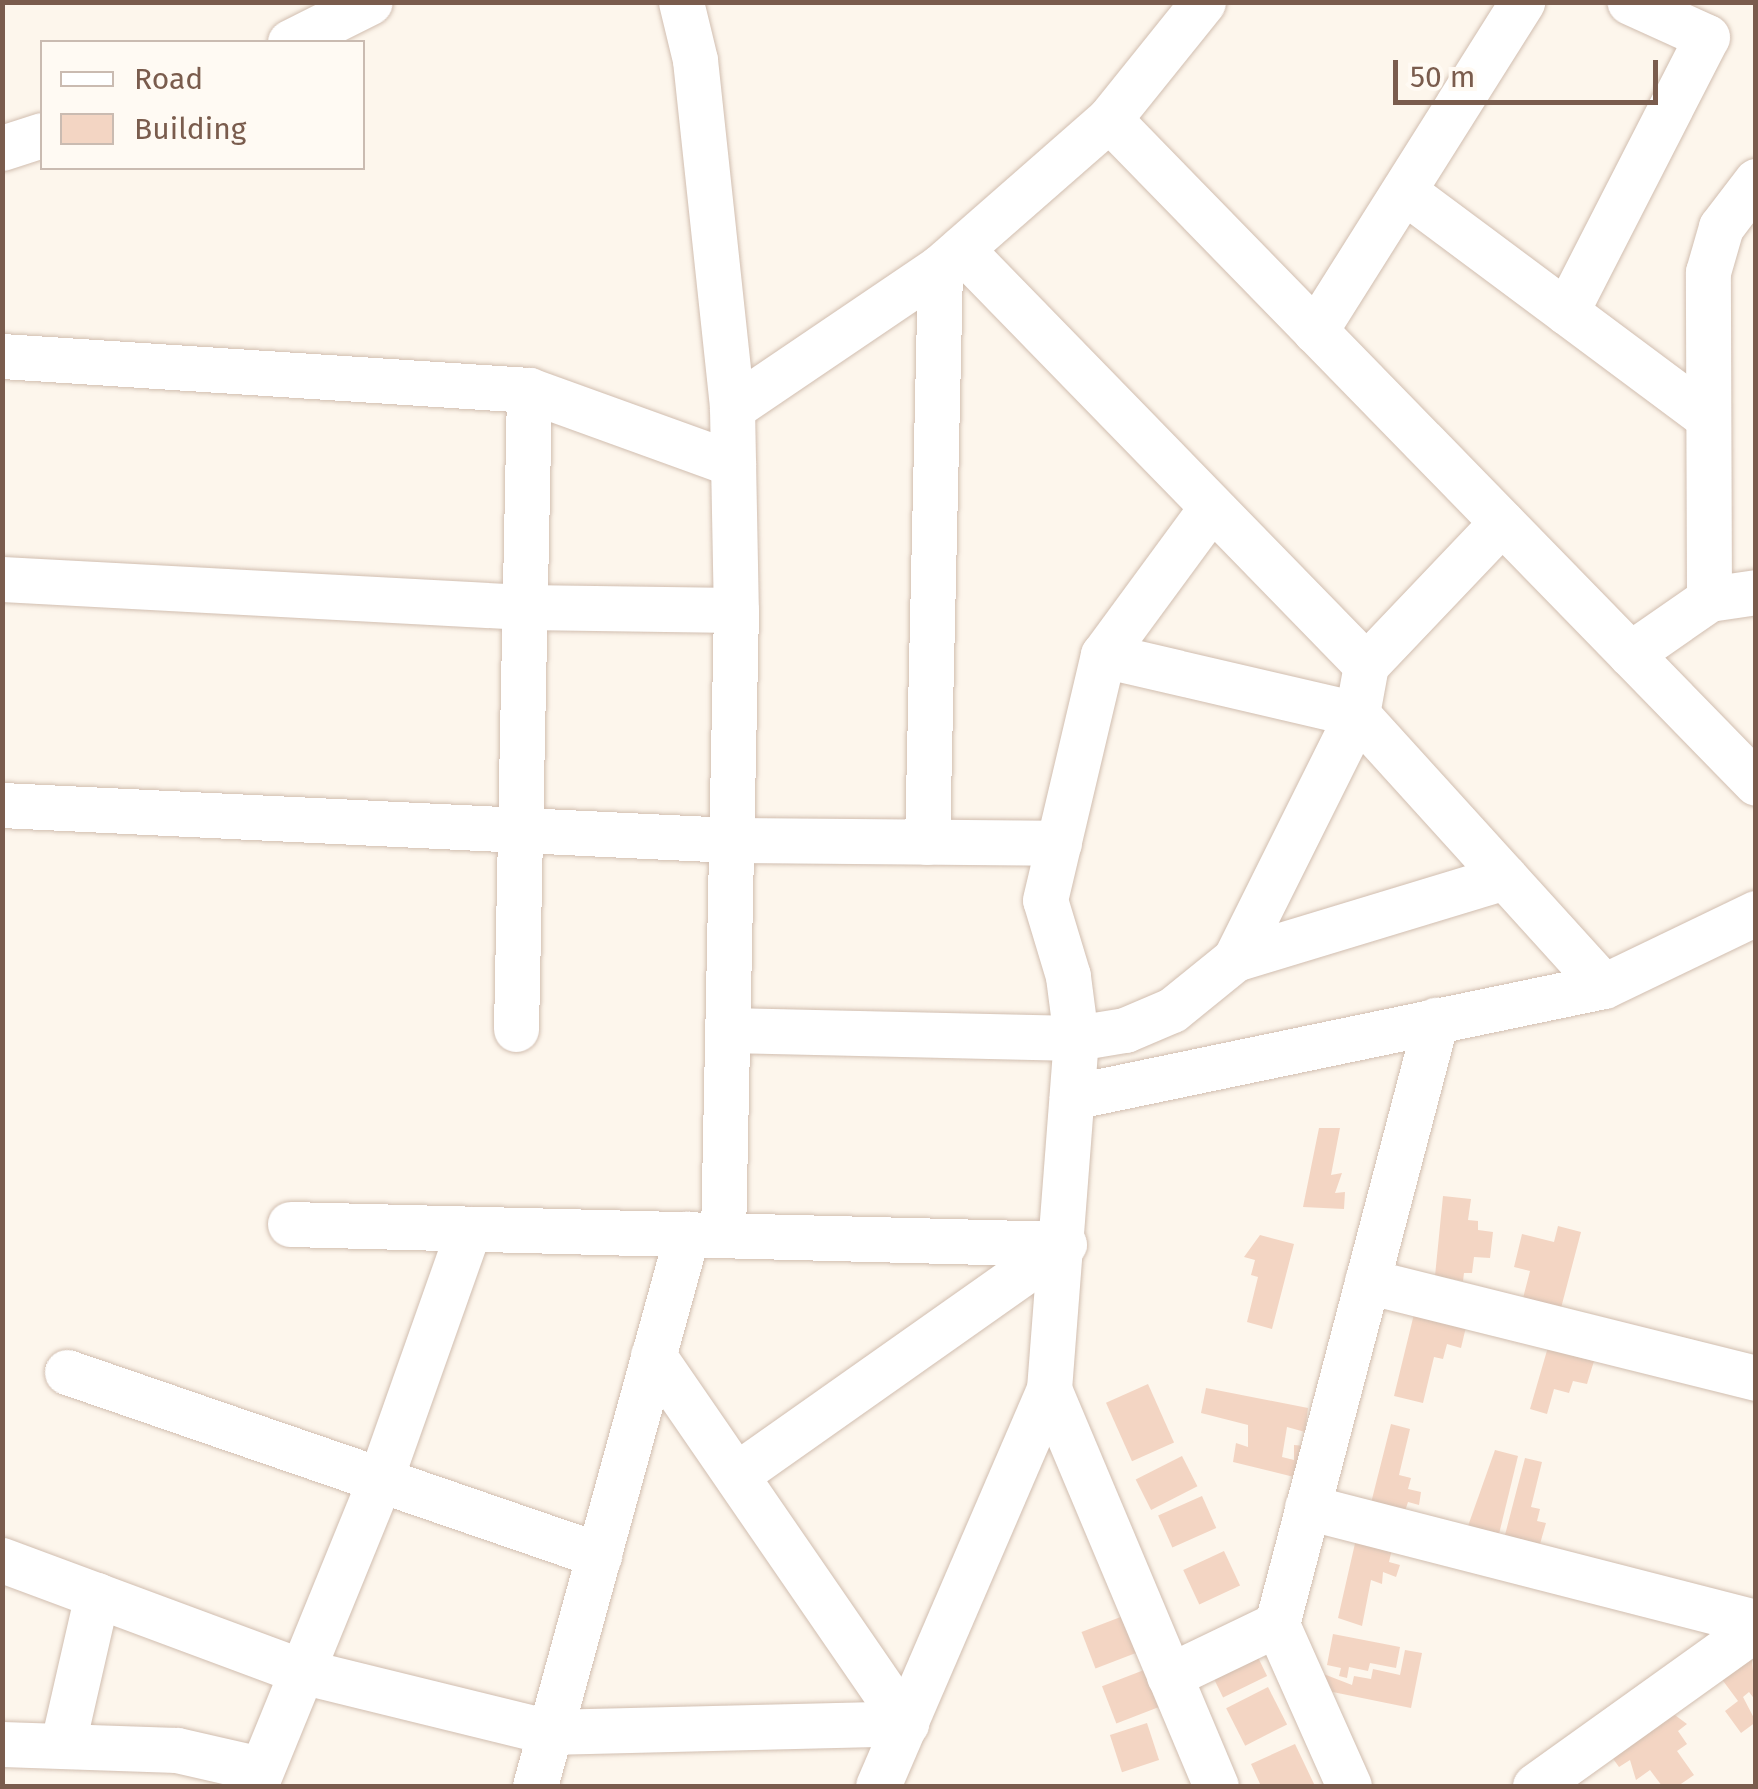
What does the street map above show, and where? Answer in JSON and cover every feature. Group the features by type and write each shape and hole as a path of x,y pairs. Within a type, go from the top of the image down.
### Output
{"street":[{"path":"294,40 370,2"},
{"path":"535,1786 653,1355 705,1234 728,1030 736,610 732,408 695,60 680,2"},
{"path":"732,408 950,258 1109,119 1202,2"},
{"path":"1316,331 1522,2"},
{"path":"1566,312 1707,37 1630,2"},
{"path":"1109,119 1756,784"},
{"path":"2,148 40,136"},
{"path":"1709,599 1708,272 1721,227 1756,181"},
{"path":"1404,191 1708,418"},
{"path":"950,258 1211,508 1366,665"},
{"path":"927,842 950,258"},
{"path":"2,356 529,390 733,464"},
{"path":"516,1029 529,390"},
{"path":"878,1786 1049,1389 1064,1244 1076,1038 1068,976 1046,900 1103,655 1211,508"},
{"path":"1235,958 1357,714 1366,665 1502,522"},
{"path":"2,579 524,607 736,610"},
{"path":"1630,654 1709,599 1756,592"},
{"path":"1103,655 1357,714 1604,986"},
{"path":"2,805 731,840 1058,843"},
{"path":"728,1030 1076,1038 1124,1030 1172,1010 1235,958 1504,877"},
{"path":"1072,1097 1604,986 1756,914"},
{"path":"1348,1786 1277,1624 1436,1020"},
{"path":"290,1224 1064,1244"},
{"path":"2,1744 63,1743 178,1750 257,1778 380,1480 469,1229"},
{"path":"736,1475 1064,1244"},
{"path":"1367,1282 1756,1378"},
{"path":"653,1355 906,1723"},
{"path":"67,1372 599,1555"},
{"path":"1049,1389 1216,1786"},
{"path":"1308,1507 1756,1625"},
{"path":"2,1560 301,1671 550,1732 906,1723"},
{"path":"63,1743 97,1595"},
{"path":"1169,1676 1277,1624"},
{"path":"1535,1786 1756,1625"}],"building":[{"path":"1319,1128 1340,1128 1331,1175 1342,1173 1335,1193 1345,1192 1344,1209 1303,1207"},
{"path":"1443,1196 1471,1199 1468,1220 1478,1221 1478,1230 1493,1232 1490,1258 1474,1257 1472,1273 1464,1273 1463,1281 1435,1276"},
{"path":"1558,1226 1581,1232 1561,1308 1523,1298 1530,1271 1514,1267 1522,1234 1554,1242"},
{"path":"1260,1235 1294,1244 1272,1329 1247,1322 1258,1277 1251,1275 1255,1260 1244,1257"},
{"path":"1414,1314 1466,1327 1461,1348 1447,1344 1443,1359 1434,1357 1423,1403 1394,1396"},
{"path":"1548,1347 1594,1361 1587,1384 1573,1381 1569,1393 1554,1389 1547,1414 1530,1409"},
{"path":"1148,1384 1174,1442 1132,1461 1106,1403"},
{"path":"1206,1388 1308,1408 1305,1432 1287,1427 1282,1457 1294,1460 1294,1445 1306,1446 1302,1479 1233,1462 1236,1443 1248,1447 1248,1425 1201,1413"},
{"path":"1391,1424 1410,1429 1399,1475 1411,1478 1408,1489 1421,1492 1419,1505 1408,1502 1405,1511 1371,1503"},
{"path":"1495,1450 1518,1456 1499,1534 1468,1526"},
{"path":"1182,1456 1197,1486 1151,1510 1136,1480"},
{"path":"1525,1458 1542,1462 1531,1507 1540,1509 1537,1521 1546,1523 1540,1544 1505,1535"},
{"path":"1202,1496 1216,1528 1172,1547 1158,1516"},
{"path":"1356,1539 1392,1549 1389,1562 1400,1565 1396,1577 1383,1572 1382,1584 1371,1580 1362,1626 1338,1618"},
{"path":"1224,1551 1240,1585 1199,1604 1183,1570"},
{"path":"1131,1613 1145,1649 1095,1668 1082,1632"},
{"path":"1333,1634 1400,1647 1396,1668 1370,1663 1368,1671 1349,1667 1347,1678 1339,1676 1341,1668 1327,1665"},
{"path":"1250,1641 1267,1676 1223,1698 1206,1662"},
{"path":"1405,1650 1422,1653 1411,1708 1318,1689 1321,1673 1352,1685 1354,1676 1371,1679 1373,1669 1400,1675"},
{"path":"1751,1651 1756,1701 1749,1692 1743,1697 1756,1722 1741,1733 1725,1711 1738,1701 1718,1674"},
{"path":"1144,1670 1158,1707 1116,1723 1102,1686"},
{"path":"1268,1687 1287,1724 1245,1746 1226,1708"},
{"path":"1668,1710 1687,1724 1678,1731 1687,1744 1677,1751 1694,1775 1678,1786 1662,1786 1650,1770 1636,1780 1630,1760 1619,1767 1609,1753"},
{"path":"1147,1723 1159,1760 1122,1772 1110,1735"},
{"path":"1295,1744 1315,1786 1261,1786 1251,1764"}]}
